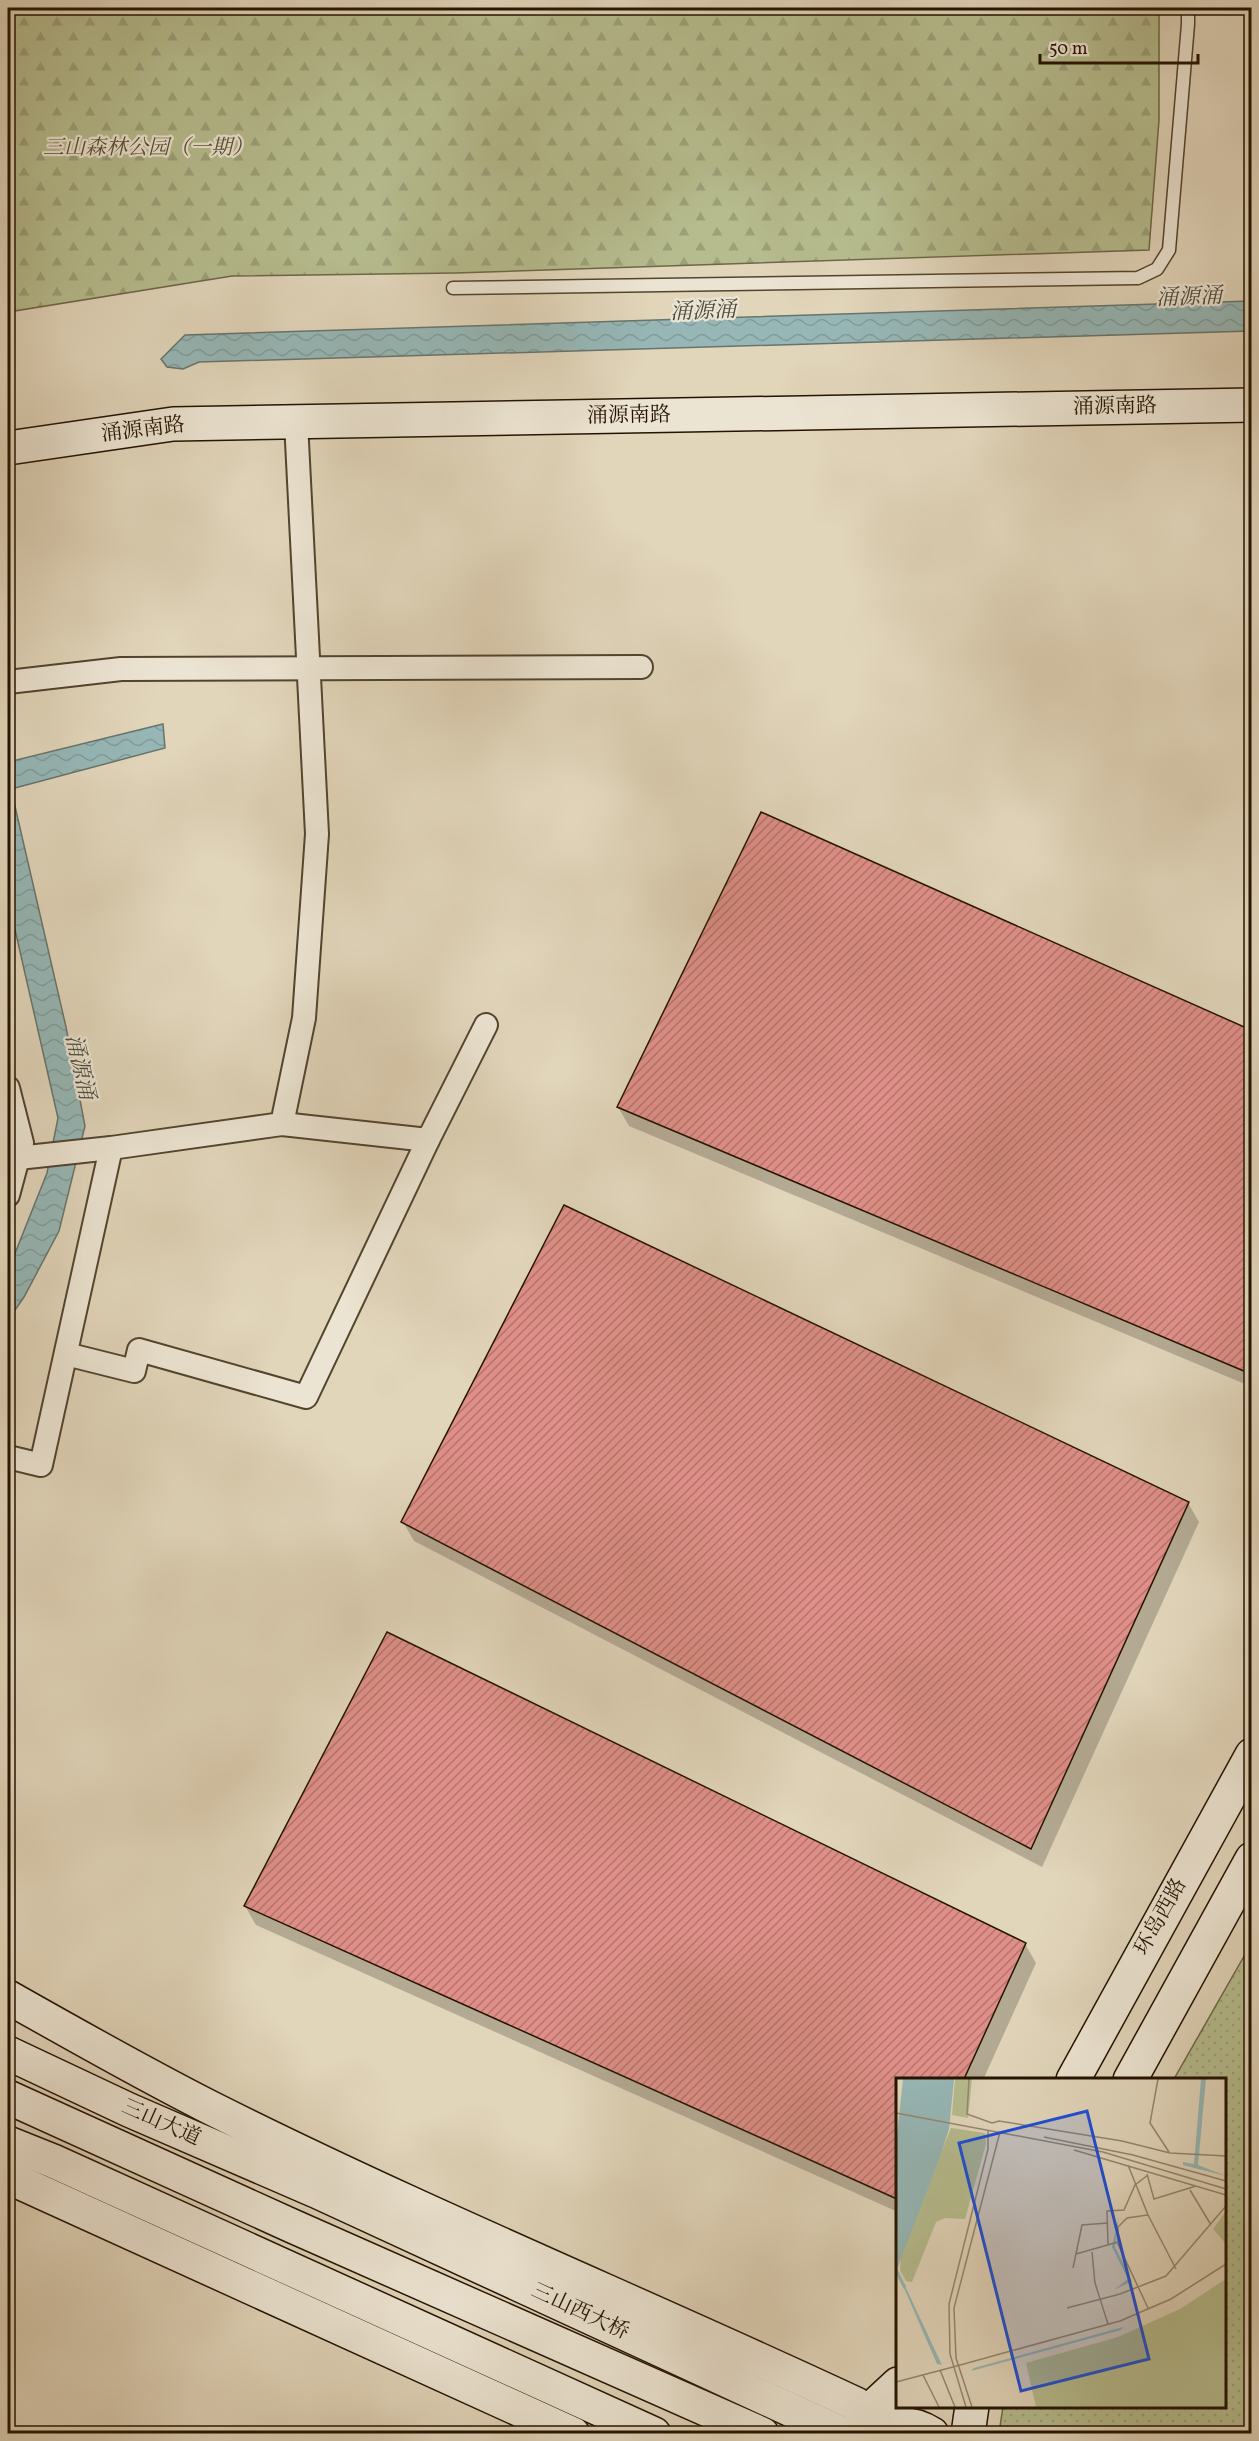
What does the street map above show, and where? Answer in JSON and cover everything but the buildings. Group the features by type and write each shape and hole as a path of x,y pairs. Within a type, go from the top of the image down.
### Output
{"main road":[{"name":"涌源南路","path":"8,431 63,420 189,411 498,400 1251,382"},
{"name":"涌源南路","path":"8,448 173,424 1251,405"},
{"name":"环岛西路","path":"1074,2078 1251,1755"},
{"path":"1131,2078 1251,1859"},
{"path":"8,1997 106,2053 212,2108 342,2170 817,2386 868,2426 903,2423 924,2428 932,2433"},
{"name":"三山大道","path":"8,2053 129,2110 316,2191"},
{"name":"三山大道","path":"8,2097 290,2225"},
{"path":"8,2143 53,2161 654,2433"},
{"path":"8,2177 573,2433"},
{"name":"三山西大桥","path":"316,2191 843,2433"},
{"name":"三山西大桥","path":"290,2225 762,2433"},
{"path":"868,2426 896,2385"},
{"path":"968,2433 972,2408"}],"street":[{"path":"282,1124 304,1018 317,834 296,422"},
{"path":"8,682 121,669 641,667"},
{"path":"66,1354 134,1371 139,1350 306,1397 428,1140 486,1024"},
{"path":"8,1088 22,1143 8,1195"},
{"path":"18,1158 111,1148 282,1124 428,1140"},
{"path":"8,1457 41,1465 111,1148"}],"lane":[{"path":"453,288 1138,278 1157,269 1169,250 1188,8"}],"green space":[{"name":"三山森林公园（一期）","path":"8,8 1159,8 1159,120 1149,250 456,273 232,276 8,312"},
{"path":"1251,1944 1251,2433 999,2433 1003,2408 1226,2408 1226,2078 1175,2078"}],"water":[{"path":"1251,301 1251,331 199,362 183,369 167,367 161,359 185,335"},
{"path":"163,724 165,748 11,789 66,1027 85,1126 59,1231 24,1297 8,1320 8,1271 47,1173 58,1118 8,899 8,762"}],"water label":[{"name":"涌源涌","path":"1189,298"},
{"name":"涌源涌","path":"703,312"},
{"name":"涌源涌","path":"79,1067"}]}
